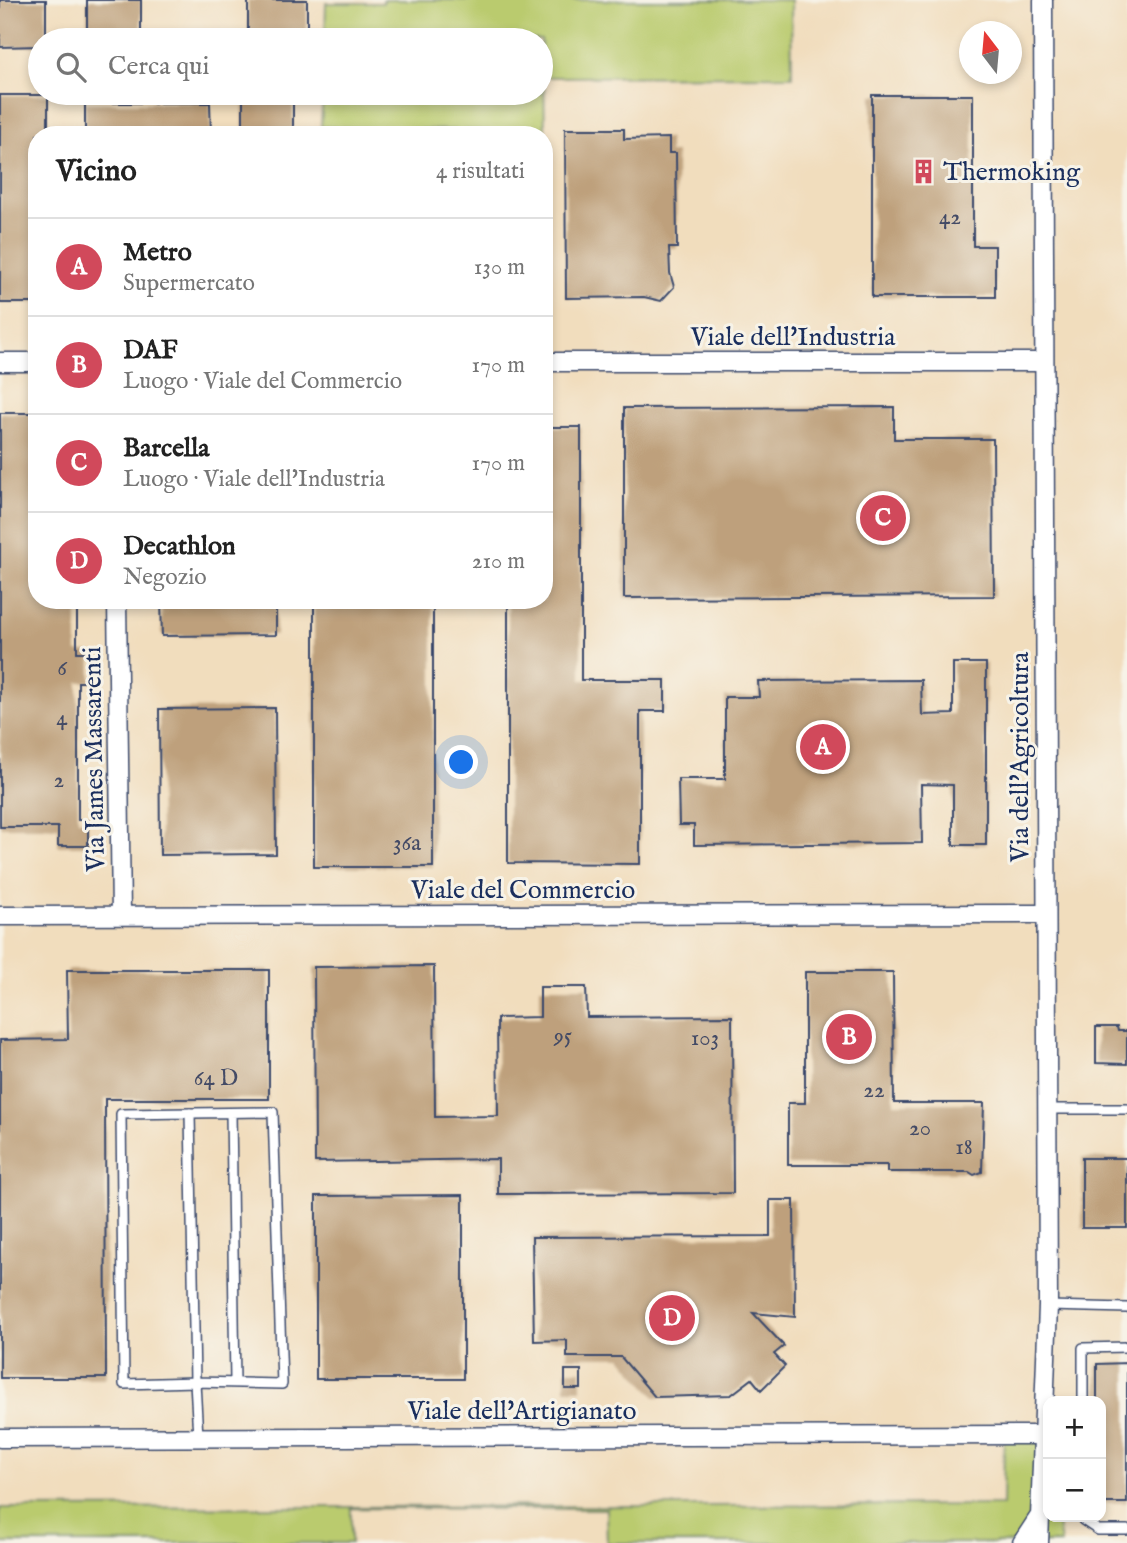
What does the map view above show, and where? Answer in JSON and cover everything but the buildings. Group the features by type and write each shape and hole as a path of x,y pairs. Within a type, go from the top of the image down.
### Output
{"street":[{"name":"Via dell'Agricoltura","path":"1043,0 1048,1306 1045,1396"},
{"path":"0,362 28,362"},
{"name":"Viale dell'Industria","path":"553,362 1043,362"},
{"name":"Via James Massarenti","path":"117,609 121,916"},
{"name":"Viale del Commercio","path":"0,916 1046,914"},
{"name":"Viale dell'Artigianato","path":"0,1438 1043,1435"},
{"name":"Via dell'Agricoltura","path":"1039,1543 1043,1459"},
{"path":"1022,1543 1041,1514"}],"lane":[{"path":"1047,1109 1127,1109"},
{"path":"273,1112 282,1384 124,1384 121,1114 231,1113 273,1112"},
{"path":"190,1113 198,1437"},
{"path":"231,1113 234,1383"},
{"path":"1048,1306 1127,1308"},
{"path":"1083,1396 1083,1348 1127,1346"},
{"path":"1086,1522 1098,1530 1127,1530"}],"green space":[{"path":"383,0 791,0 792,76 553,77 553,28 325,28 326,3 383,3"},
{"path":"322,105 545,105 545,126 321,126"},
{"path":"1043,1434 1043,1522 1058,1522 1061,1543 607,1543 606,1509 351,1508 351,1543 0,1543 0,1508 1003,1505 1004,1439"}],"place":[{"name":"Thermoking","path":"923,171"},
{"name":"Barcella","path":"883,518"},
{"name":"Metro","path":"823,747"},
{"name":"DAF","path":"849,1037"},
{"name":"Decathlon","path":"672,1318"}]}
